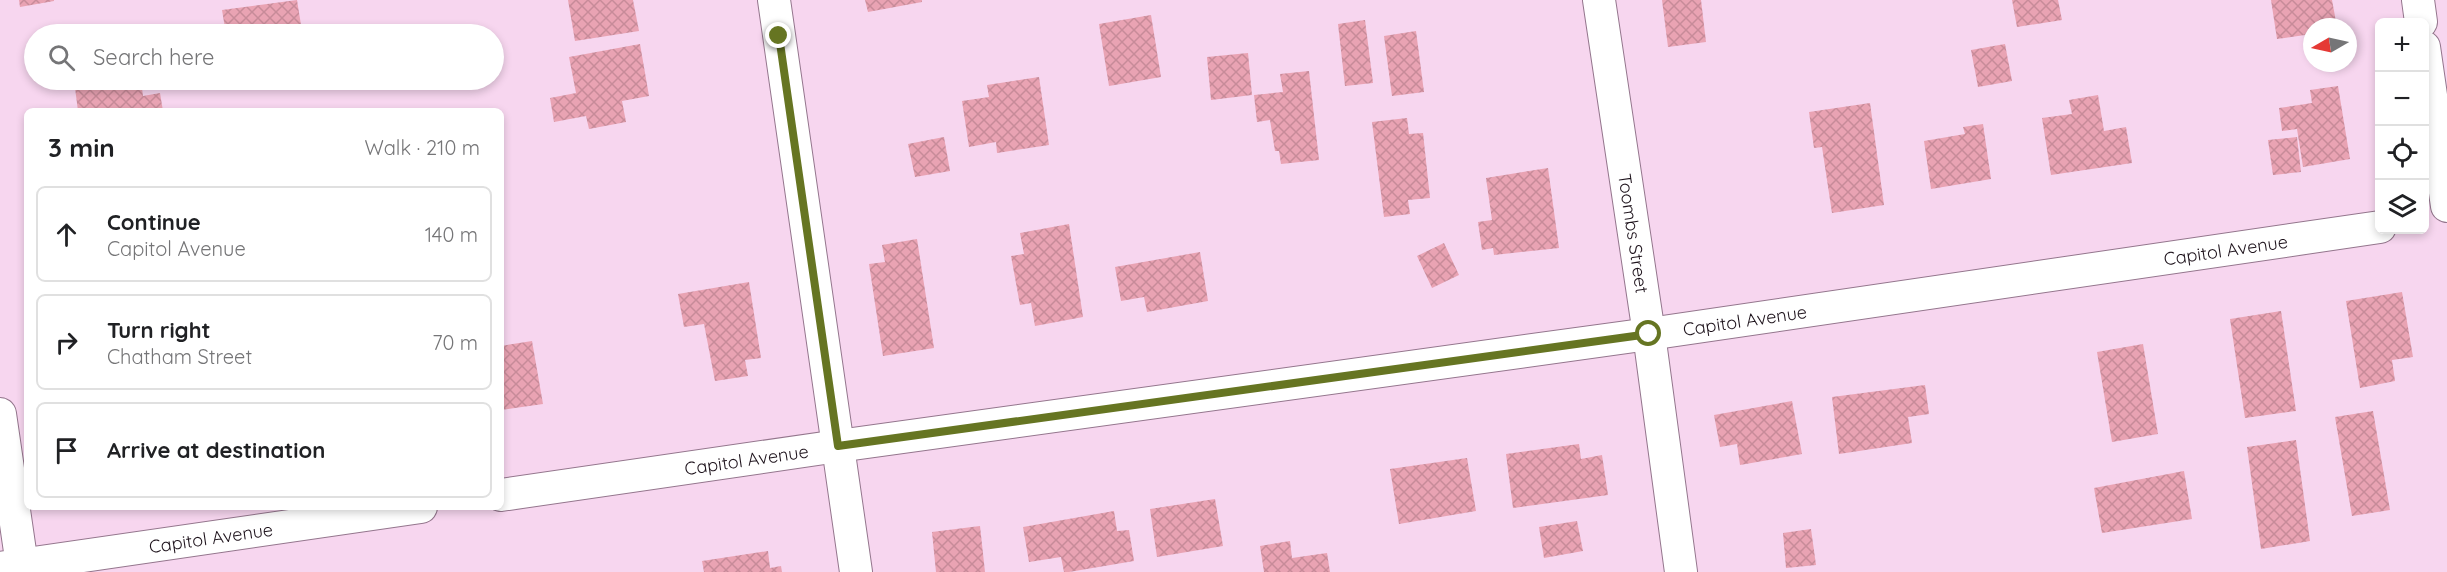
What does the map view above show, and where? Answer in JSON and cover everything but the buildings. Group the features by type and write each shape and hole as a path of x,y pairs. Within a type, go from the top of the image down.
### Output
{"street":[{"path":"774,0 856,572"},
{"name":"Toombs Street","path":"1599,0 1682,572"},
{"path":"2418,0 2420,18"},
{"path":"2428,72 2447,206"},
{"path":"2429,219 2447,217"},
{"name":"Capitol Avenue","path":"504,495 1649,334 2375,228"},
{"path":"0,414 15,568"},
{"name":"Capitol Avenue","path":"15,568 401,510"}],"route":[{"path":"779,36 838,446 1649,334"}]}
